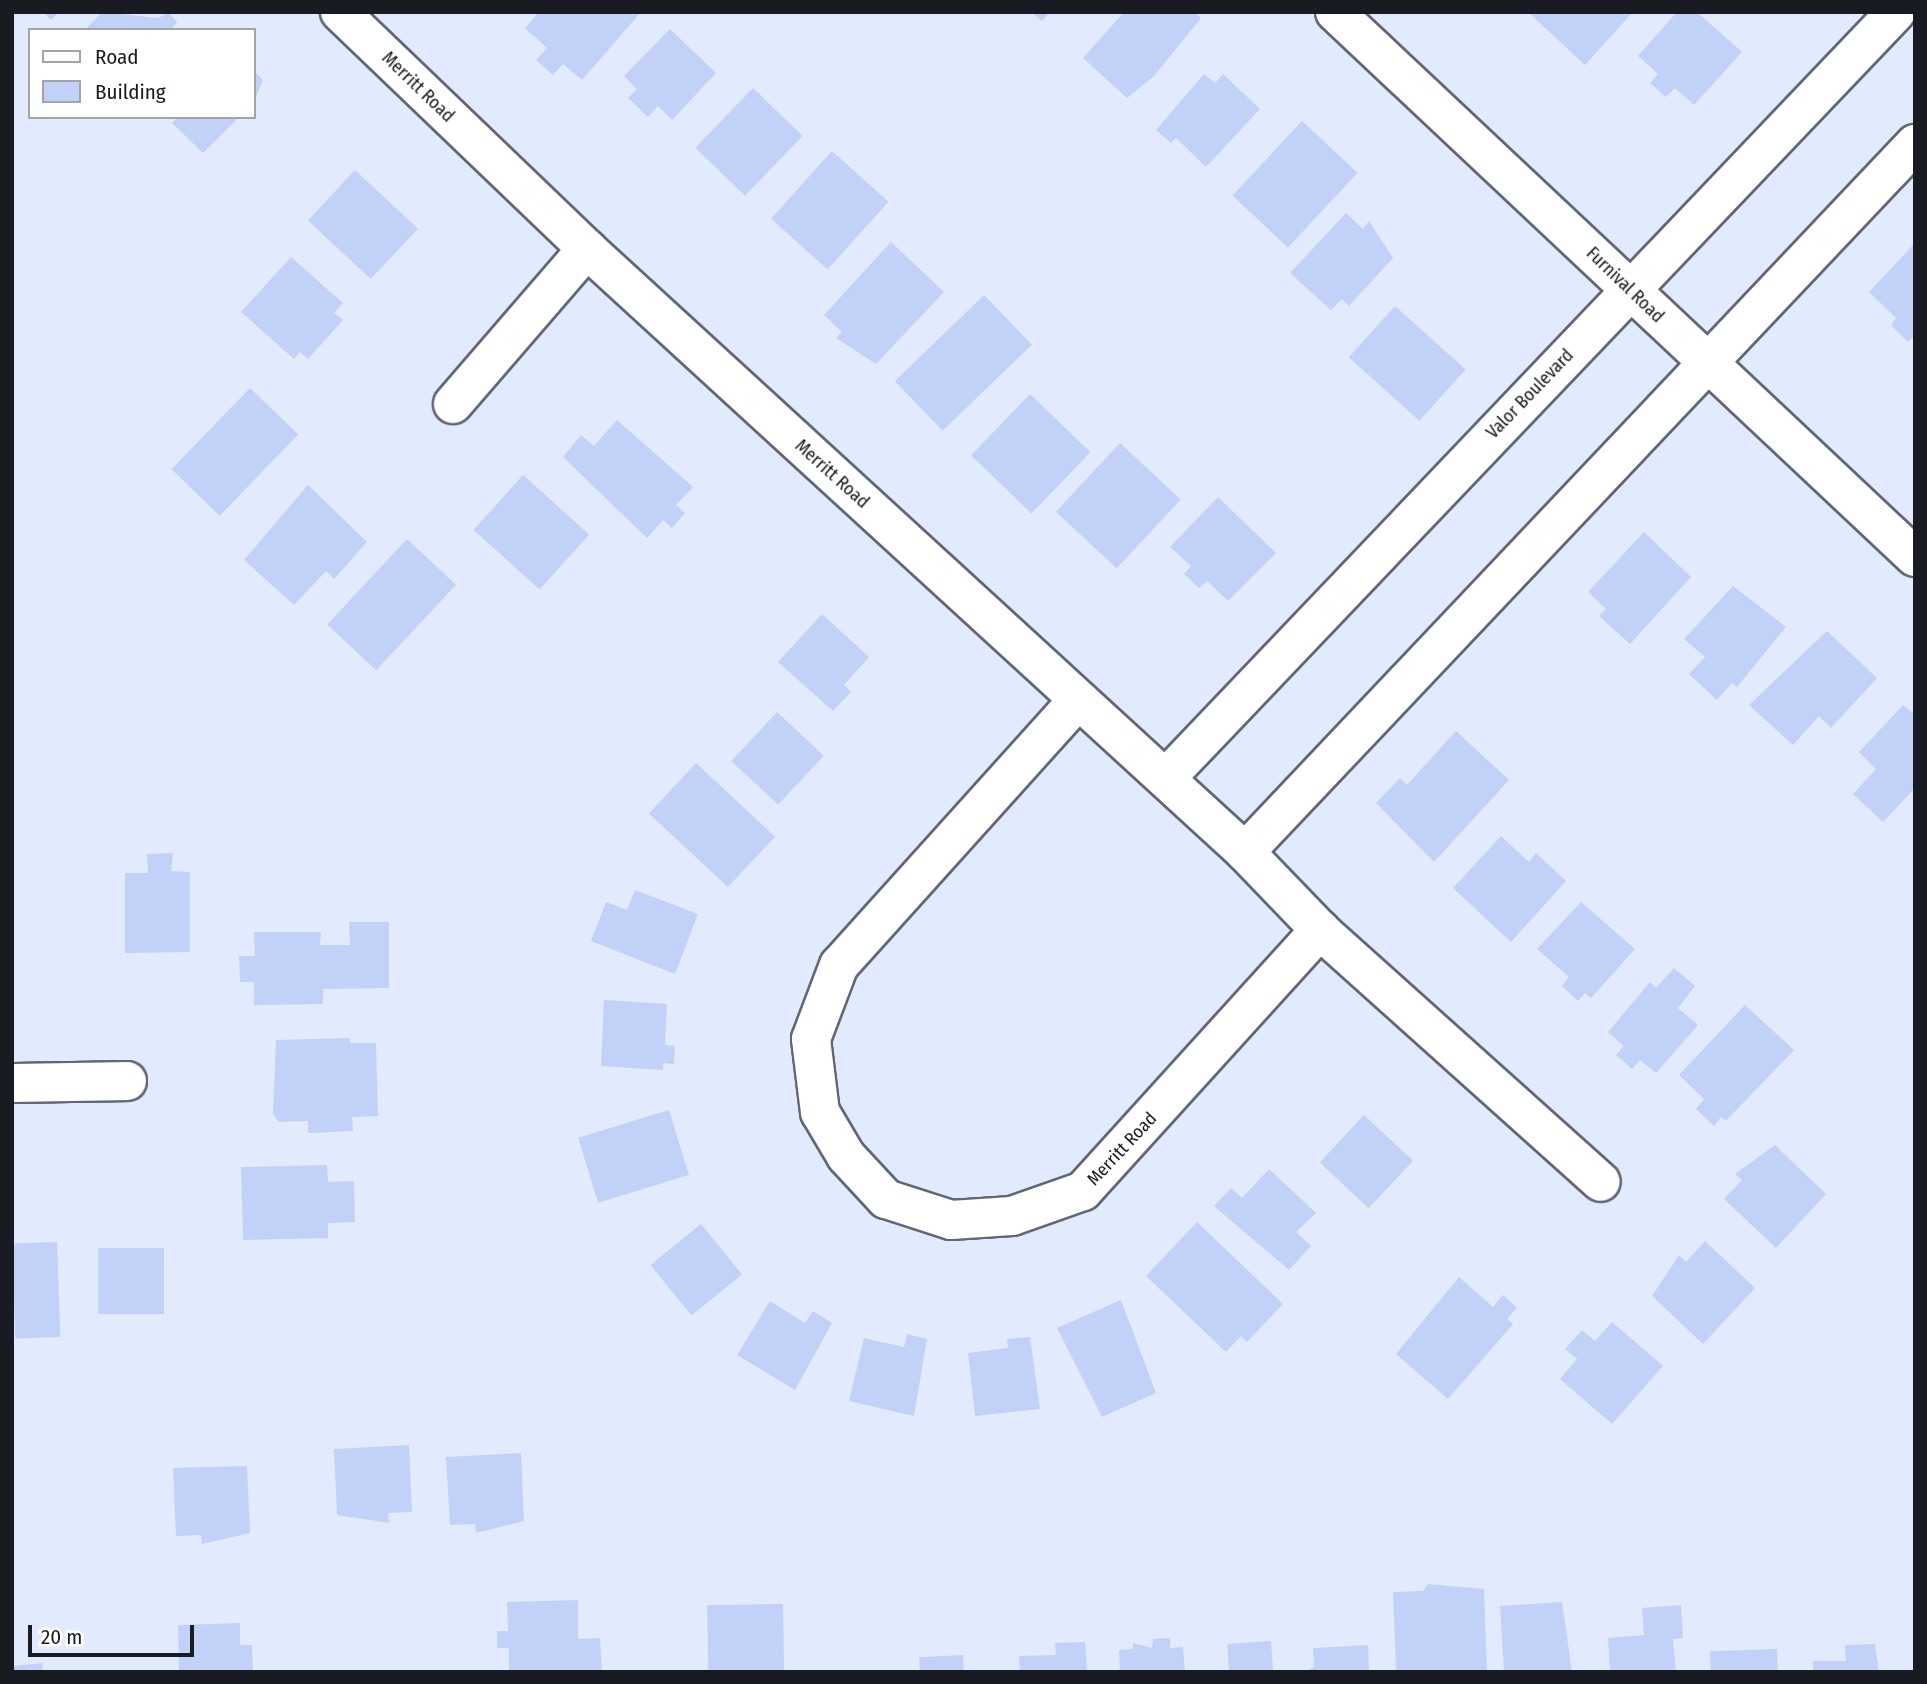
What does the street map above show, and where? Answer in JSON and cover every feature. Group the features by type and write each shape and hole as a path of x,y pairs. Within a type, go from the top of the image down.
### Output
{"street":[{"name":"Merritt Road","path":"341,12 587,249 1245,852 1320,930 1601,1182"},
{"name":"Furnival Road","path":"1335,12 1704,362 1915,557"},
{"name":"Valor Boulevard","path":"1166,779 1896,12"},
{"path":"1245,852 1704,362 1915,144"},
{"path":"453,404 587,249"},
{"name":"Merritt Road","path":"1078,700 834,978 811,1039 820,1112 845,1156 886,1199 951,1220 1012,1216 1083,1191 1320,930"},
{"path":"12,1083 127,1081"}],"building":[{"path":"43,12 59,12 51,20"},
{"path":"102,12 159,18 168,12 177,22 172,28 87,28"},
{"path":"539,12 641,12 582,80 563,64 553,75 536,60 547,48 525,28"},
{"path":"1031,12 1050,12 1042,21"},
{"path":"1124,12 1194,12 1201,18 1154,76 1127,98 1083,58"},
{"path":"1528,12 1633,12 1585,65"},
{"path":"1677,12 1697,12 1742,52 1694,105 1675,88 1666,97 1650,83 1658,74 1638,56"},
{"path":"670,29 716,73 672,120 658,106 648,117 628,98 637,89 624,76"},
{"path":"256,73 263,80 256,97"},
{"path":"1204,74 1215,83 1223,74 1260,109 1206,167 1176,138 1171,143 1156,130"},
{"path":"753,88 803,136 745,196 695,148"},
{"path":"176,119 237,119 203,153 172,123"},
{"path":"1302,121 1358,173 1288,247 1232,196"},
{"path":"832,151 888,202 828,269 771,219"},
{"path":"355,170 418,229 371,279 308,220"},
{"path":"1346,213 1363,229 1369,221 1393,258 1349,306 1342,299 1331,310 1290,273"},
{"path":"891,242 944,292 876,364 836,338 842,332 824,315"},
{"path":"1915,243 1915,335 1908,342 1891,325 1896,318 1869,292"},
{"path":"291,257 343,303 334,313 343,320 308,359 300,352 294,359 241,312"},
{"path":"984,295 1032,345 943,431 895,381"},
{"path":"1395,306 1466,370 1419,421 1349,357"},
{"path":"250,388 298,435 220,516 172,469"},
{"path":"1030,394 1090,452 1031,513 971,455"},
{"path":"617,420 693,487 676,505 685,513 672,528 663,520 647,538 563,457 581,435 594,446"},
{"path":"1120,443 1181,500 1117,568 1056,512"},
{"path":"523,475 589,535 540,590 473,530"},
{"path":"308,485 367,542 334,579 326,571 294,605 244,560"},
{"path":"1218,497 1276,553 1228,601 1207,581 1199,588 1184,574 1191,566 1170,547"},
{"path":"1644,532 1691,577 1630,644 1599,616 1606,609 1588,592"},
{"path":"407,539 456,585 376,670 327,625"},
{"path":"1733,586 1786,627 1737,687 1732,683 1717,700 1689,674 1705,657 1684,639"},
{"path":"822,614 869,657 844,685 851,692 833,711 778,662"},
{"path":"1827,631 1877,678 1831,728 1819,716 1793,745 1749,705"},
{"path":"1903,705 1915,715 1915,788 1883,822 1853,794 1876,769 1859,752"},
{"path":"777,712 824,756 778,805 731,761"},
{"path":"1456,731 1509,780 1434,862 1376,803 1400,778 1407,785"},
{"path":"696,763 775,837 728,887 649,813"},
{"path":"1501,836 1529,862 1536,853 1566,881 1511,942 1453,888"},
{"path":"173,853 171,871 190,872 190,952 125,953 125,873 148,873 147,854"},
{"path":"635,890 698,914 675,974 591,941 606,902 627,910"},
{"path":"1581,902 1635,949 1591,998 1585,993 1578,1001 1562,986 1569,977 1537,949"},
{"path":"349,922 389,922 389,988 323,989 323,1004 254,1005 254,982 240,982 239,956 255,956 254,932 321,932 320,945 350,945"},
{"path":"1674,968 1695,986 1678,1008 1698,1025 1656,1073 1640,1060 1632,1069 1616,1055 1624,1046 1608,1032 1650,982 1656,988"},
{"path":"604,1000 667,1004 665,1045 675,1046 674,1064 663,1063 663,1070 601,1066"},
{"path":"1745,1005 1794,1050 1726,1121 1721,1117 1714,1126 1696,1109 1704,1099 1679,1075"},
{"path":"350,1038 350,1043 376,1043 378,1116 352,1117 353,1131 308,1133 308,1121 279,1122 273,1114 276,1040"},
{"path":"669,1110 689,1175 598,1203 578,1138"},
{"path":"1364,1115 1413,1161 1369,1208 1320,1163"},
{"path":"1775,1145 1826,1194 1776,1248 1724,1199 1742,1180 1735,1174"},
{"path":"327,1165 328,1182 354,1181 355,1222 328,1223 328,1238 243,1240 241,1167"},
{"path":"1269,1169 1316,1213 1296,1232 1311,1246 1289,1270 1214,1206 1231,1188 1242,1198"},
{"path":"1197,1222 1283,1304 1247,1342 1241,1336 1226,1352 1146,1276"},
{"path":"701,1224 742,1275 691,1315 650,1265"},
{"path":"1705,1241 1755,1288 1703,1344 1652,1296 1679,1255 1686,1262"},
{"path":"57,1242 60,1337 15,1339 12,1244"},
{"path":"98,1248 164,1248 164,1314 98,1314"},
{"path":"1459,1277 1493,1307 1503,1295 1517,1308 1507,1319 1513,1324 1448,1399 1396,1354"},
{"path":"1121,1300 1156,1393 1102,1417 1057,1328"},
{"path":"770,1301 805,1323 813,1311 832,1323 795,1390 737,1355"},
{"path":"1612,1322 1663,1366 1612,1424 1560,1379 1577,1359 1565,1349 1582,1330 1595,1341"},
{"path":"907,1334 927,1339 914,1416 849,1401 864,1338 904,1347"},
{"path":"1030,1337 1040,1409 975,1416 968,1353 1008,1348 1007,1339"},
{"path":"409,1445 412,1512 388,1513 389,1523 337,1515 334,1449"},
{"path":"521,1453 524,1521 476,1533 475,1524 450,1525 446,1457"},
{"path":"247,1466 250,1533 202,1544 201,1535 176,1536 173,1468"},
{"path":"1428,1584 1484,1589 1487,1672 1396,1672 1393,1592 1423,1591"},
{"path":"578,1600 578,1639 600,1638 602,1672 509,1672 509,1648 497,1648 497,1631 508,1631 507,1602"},
{"path":"1562,1602 1572,1672 1504,1672 1500,1606"},
{"path":"783,1604 784,1672 708,1672 707,1605"},
{"path":"1681,1605 1683,1638 1673,1639 1676,1672 1610,1672 1608,1638 1644,1635 1642,1608"},
{"path":"240,1623 240,1645 252,1645 253,1672 179,1672 178,1625"},
{"path":"1170,1638 1170,1648 1183,1647 1185,1672 1120,1672 1119,1650 1133,1649 1133,1643 1152,1648 1153,1639"},
{"path":"1271,1641 1273,1672 1229,1672 1227,1644"},
{"path":"1085,1642 1087,1672 1020,1672 1019,1656 1056,1655 1055,1643"},
{"path":"1875,1644 1879,1672 1813,1672 1813,1661 1846,1661 1845,1645"},
{"path":"1368,1645 1369,1672 1304,1672 1314,1667 1313,1648"},
{"path":"1777,1649 1778,1672 1711,1672 1710,1651"},
{"path":"963,1655 964,1672 920,1672 919,1657"},
{"path":"42,1663 43,1672 13,1672 12,1666"}]}
